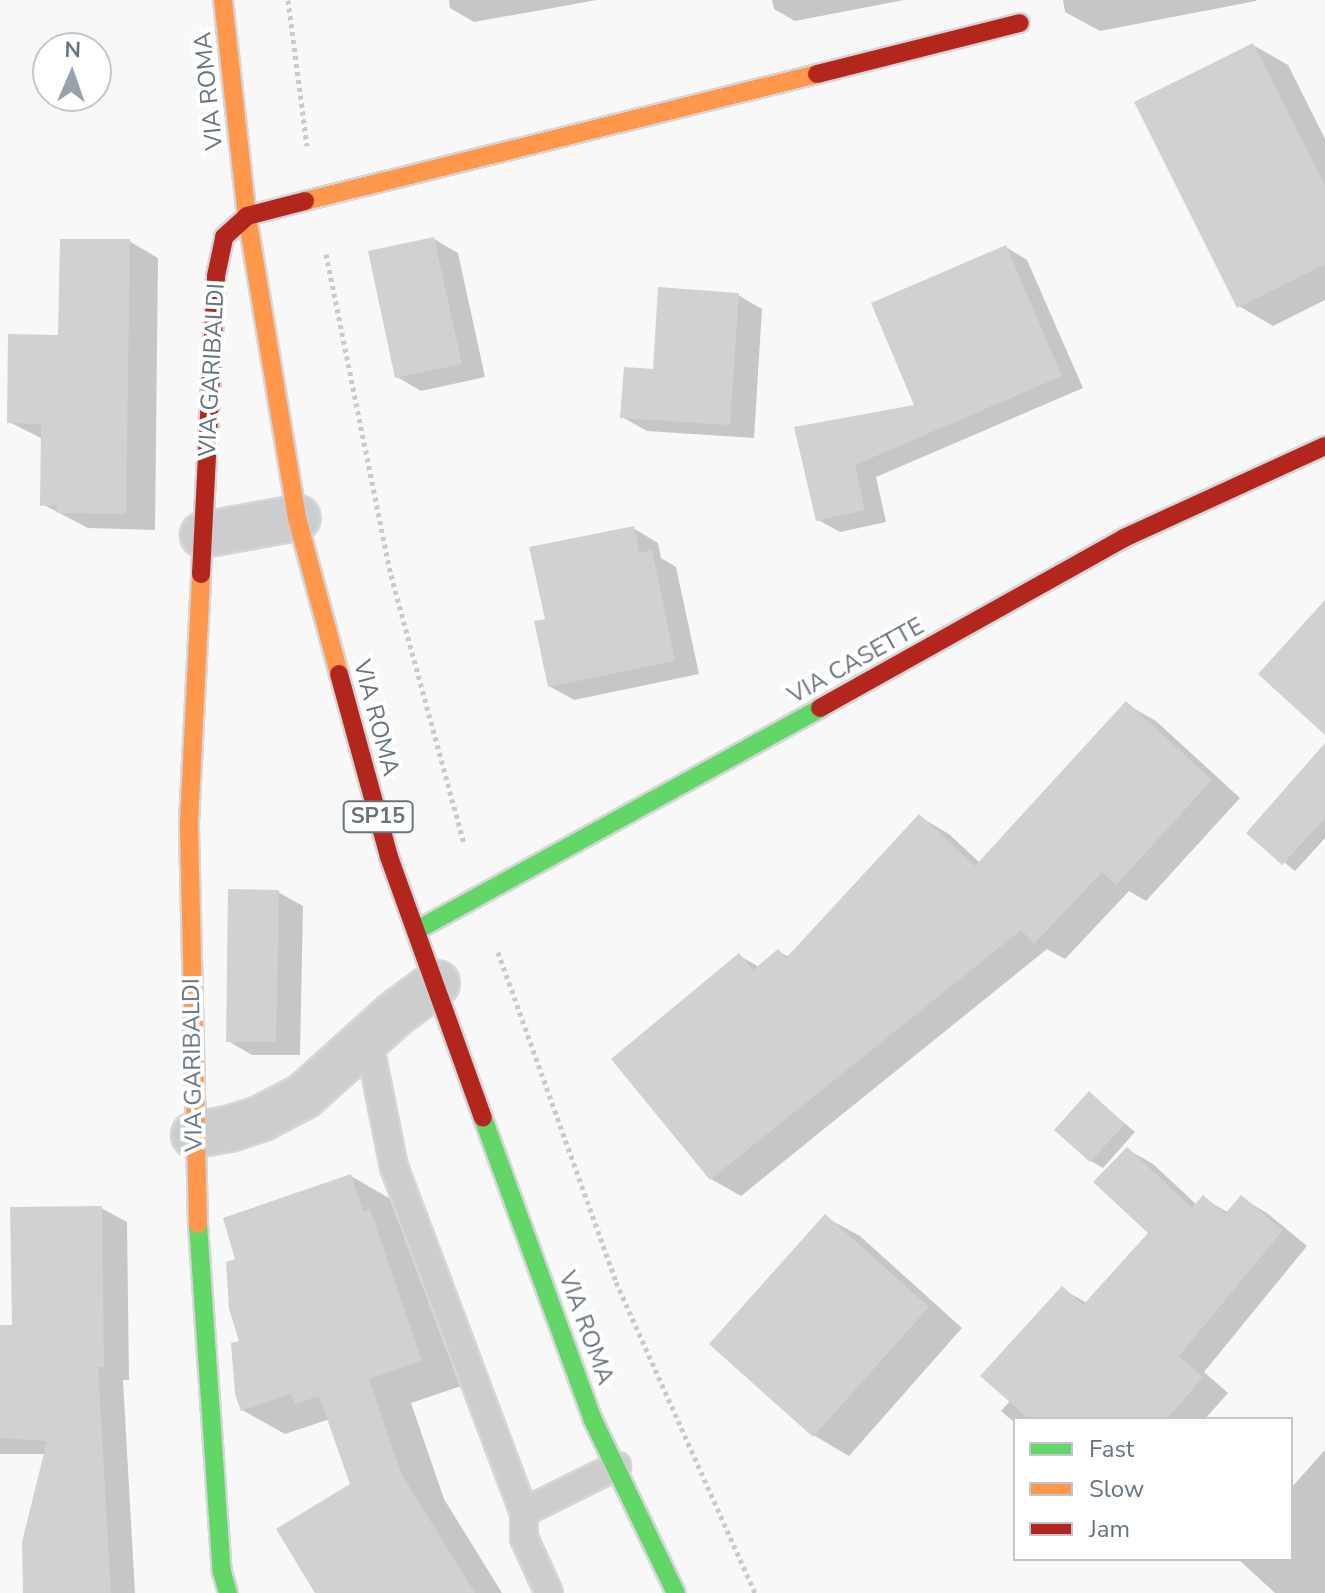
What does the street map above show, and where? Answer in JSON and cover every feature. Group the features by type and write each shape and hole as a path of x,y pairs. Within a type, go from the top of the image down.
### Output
{"street":[{"name":"VIA ROMA","path":"223,0 247,216 297,518 389,857 592,1418 676,1593"},
{"path":"247,216 1020,23"},
{"name":"VIA GARIBALDI","path":"228,1593 222,1572 194,1135 189,823 216,276 224,237 247,216"},
{"name":"VIA CASETTE","path":"417,930 479,899 1124,538 1325,446"},
{"path":"203,535 297,518"},
{"path":"194,1135 229,1129 262,1118 304,1096 368,1037 437,983"}],"lane":[{"path":"368,1037 394,1167 524,1512 524,1538 549,1593"},
{"path":"524,1512 617,1466"}],"path":[{"path":"288,0 314,199 391,575 479,899 616,1282 755,1593"}],"building":[{"path":"1253,43 1325,185 1325,264 1237,308 1134,102"},
{"path":"434,237 462,364 395,378 368,251"},
{"path":"60,239 130,239 126,514 57,513 57,505 40,506 41,424 7,423 8,334 58,335"},
{"path":"1006,245 1062,376 855,465 865,510 816,521 794,427 914,405 871,303"},
{"path":"658,287 739,293 730,425 620,418 624,367 653,369"},
{"path":"634,526 639,553 652,550 675,661 548,687 534,621 545,619 529,547"},
{"path":"1325,600 1325,735 1258,674"},
{"path":"1126,701 1212,780 1116,885 1102,872 1034,944 1021,930 710,1180 611,1059 739,953 753,970 778,949 786,958 919,814 975,866"},
{"path":"1325,743 1325,818 1282,865 1246,833"},
{"path":"228,889 279,890 276,1042 226,1042"},
{"path":"1089,1091 1125,1124 1090,1162 1054,1130"},
{"path":"1127,1147 1192,1208 1203,1195 1225,1214 1241,1195 1283,1230 1179,1356 1203,1377 1169,1417 1027,1417 980,1376 1062,1286 1083,1305 1148,1233 1093,1182"},
{"path":"351,1174 363,1211 370,1209 422,1361 369,1379 401,1473 475,1593 315,1593 276,1529 350,1484 319,1396 295,1404 291,1394 241,1411 235,1394 231,1343 239,1341 229,1309 226,1262 235,1259 223,1218"},
{"path":"102,1206 104,1367 98,1367 111,1593 23,1593 22,1542 47,1441 0,1438 0,1325 12,1325 10,1207"},
{"path":"825,1214 929,1307 813,1437 709,1344"}],"traffic: fast":[{"path":"417,930 820,708"},
{"path":"483,1118 592,1418 676,1593"},
{"path":"198,1224 222,1572 228,1593"}],"traffic: slow":[{"path":"223,0 247,216 297,518 339,674"},
{"path":"305,201 817,74"},
{"path":"198,1224 189,823 201,574"}],"traffic: jam":[{"path":"817,74 1020,23"},
{"path":"201,574 216,276 224,237 247,216 305,201"},
{"path":"820,708 1124,538 1325,446"},
{"path":"339,674 389,857 483,1118"}]}
